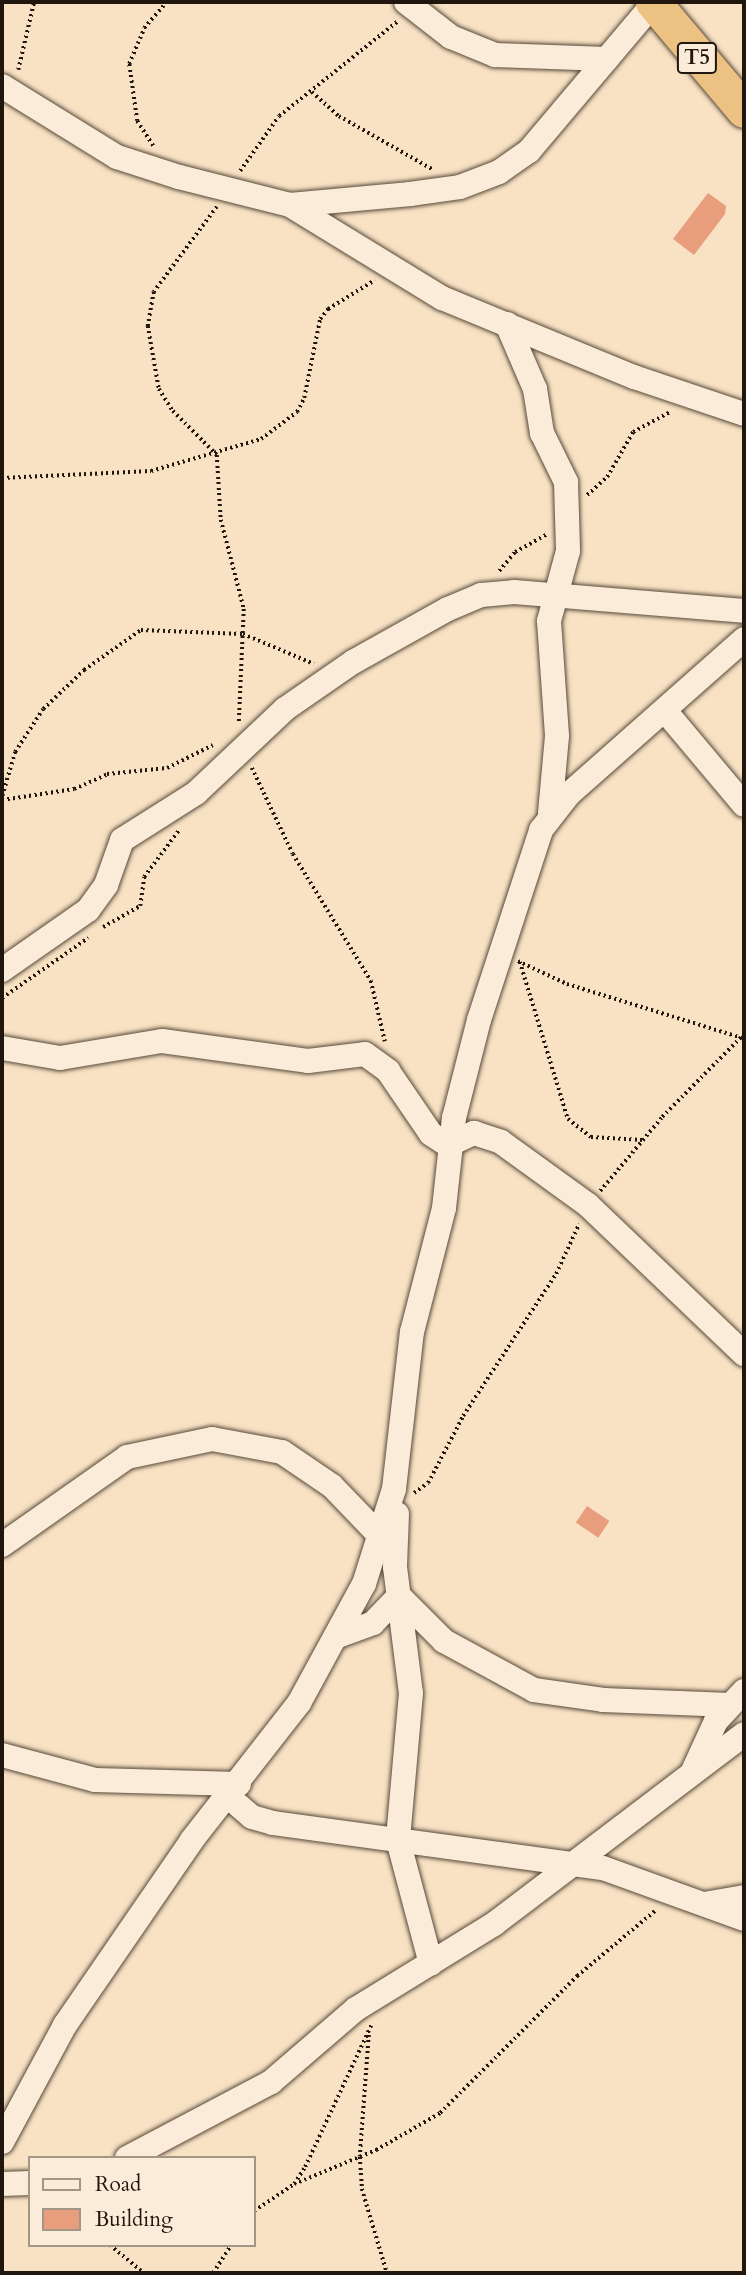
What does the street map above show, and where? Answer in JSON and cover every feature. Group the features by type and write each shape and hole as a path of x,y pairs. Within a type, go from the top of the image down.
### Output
{"highway":[{"name":"T5","path":"653,2 744,110"}],"street":[{"path":"290,205 460,187 499,173 529,151 653,2"},
{"path":"410,4 451,37 495,55 607,59"},
{"path":"6,89 117,157 179,177 290,205 342,241 394,267 442,298 675,391 744,414"},
{"path":"431,1964 398,1840 411,1693 399,1596 395,1498 412,1332 444,1208 448,1145 479,1020 512,959 533,850 550,813 557,736 549,621 568,551 564,470 542,433 535,389 507,324"},
{"path":"2,970 88,910 106,885 122,840 196,793 236,738 412,628 481,595 555,595 744,611"},
{"path":"550,813 666,712 744,639"},
{"path":"666,712 744,805"},
{"path":"2,1048 60,1058 162,1041 308,1061 365,1054 388,1071 419,1122 448,1145"},
{"path":"448,1145 474,1133 490,1137 588,1205 744,1354"},
{"path":"2,1545 127,1457 212,1439 282,1452 332,1486 382,1537"},
{"path":"2,2142 71,2015 192,1840 234,1791 299,1703 338,1636 382,1537 395,1498"},
{"path":"338,1636 373,1623 399,1596"},
{"path":"399,1596 444,1641 534,1690 628,1702 737,1698"},
{"path":"693,1771 737,1698"},
{"path":"131,2156 271,2082 378,1994 431,1964 576,1862 744,1734"},
{"path":"2,1755 94,1780 234,1791"},
{"path":"234,1791 252,1817 273,1823 576,1862 677,1892 744,1919"},
{"path":"704,1904 744,1897"},
{"path":"2,2184 28,2183"}],"path":[{"path":"6,89 34,2"},
{"path":"167,2 132,48 130,93 137,121 179,177"},
{"path":"388,1071 384,1019 371,981 281,830 236,738 243,634 241,591 221,520 217,455 173,411 159,389 148,317 163,276 228,189 269,128 410,4"},
{"path":"312,92 339,116 460,187"},
{"path":"2,478 151,471 217,455 261,439 297,412 309,380 320,319 339,299 394,267"},
{"path":"481,595 515,552 568,522 607,477 633,432 669,414 675,391"},
{"path":"236,738 167,768 107,774 74,789 2,798 15,752 43,709 128,638 154,628 243,634 334,675"},
{"path":"395,1498 428,1483 463,1416 556,1275 588,1205 645,1140 743,1037 567,984 512,959"},
{"path":"512,959 568,1119 591,1137 645,1140"},
{"path":"256,2210 293,2184 360,2157 440,2113 577,1976 677,1892"},
{"path":"378,1994 369,2033 360,2157 362,2189 387,2273"},
{"path":"293,2184 369,2033"},
{"path":"112,2247 145,2273"},
{"path":"213,2273 229,2247"}],"building":[{"path":"708,193 726,206 725,214 694,255 673,239"},
{"path":"587,1506 609,1521 598,1538 576,1523"}]}
